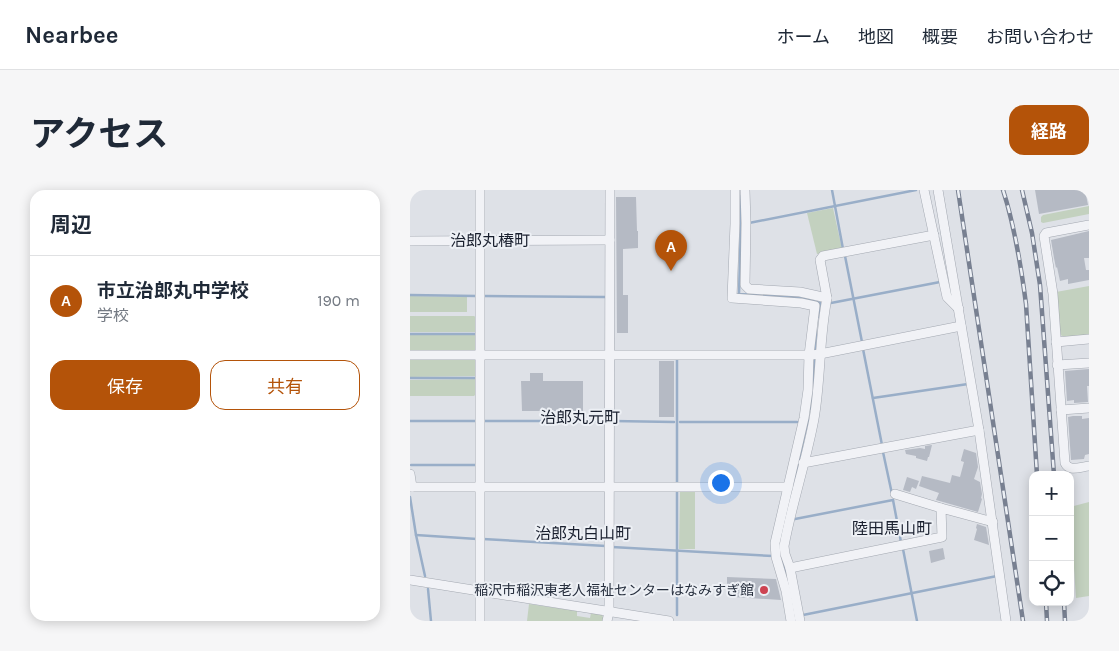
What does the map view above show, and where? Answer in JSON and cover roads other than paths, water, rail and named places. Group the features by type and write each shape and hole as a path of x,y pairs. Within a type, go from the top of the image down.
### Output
{"street":[{"path":"480,190 480,621"},
{"path":"608,616 610,190"},
{"path":"735,190 732,298 801,302 815,306 814,355 818,393 784,546 800,621"},
{"path":"746,190 745,285 749,289 800,292 827,298"},
{"path":"924,190 947,297 959,309"},
{"path":"938,190 979,430 1006,621"},
{"path":"1089,224 1046,233 1044,236 1053,294 1065,463 1067,467 1072,469 1089,466"},
{"path":"791,621 786,591 776,557 775,543 804,418 814,355 827,298 820,260 823,256 934,235"},
{"path":"410,241 610,240"},
{"path":"410,355 814,355 961,326"},
{"path":"1056,342 1089,339"},
{"path":"1057,365 1089,363"},
{"path":"1061,410 1089,408"},
{"path":"803,464 979,430"},
{"path":"410,474 411,487 788,487"},
{"path":"895,494 992,522"},
{"path":"790,568 942,537 941,508"},
{"path":"410,580 480,591 608,616 668,621"}],"waterway":[{"path":"832,190 843,249"},
{"path":"749,223 916,190"},
{"path":"741,196 739,294 798,297 820,303 818,317"},
{"path":"845,256 862,342"},
{"path":"831,303 940,282"},
{"path":"410,295 476,296"},
{"path":"484,296 605,297"},
{"path":"815,352 816,330"},
{"path":"410,334 476,334"},
{"path":"863,349 882,445"},
{"path":"810,409 814,358"},
{"path":"677,359 677,484"},
{"path":"410,378 475,378"},
{"path":"873,398 968,384"},
{"path":"788,507 808,420"},
{"path":"410,421 476,421"},
{"path":"483,421 606,421"},
{"path":"613,421 674,422"},
{"path":"680,422 797,422"},
{"path":"883,452 892,494"},
{"path":"411,465 476,465"},
{"path":"677,491 677,615"},
{"path":"410,497 425,576"},
{"path":"893,500 901,542"},
{"path":"795,519 893,500"},
{"path":"416,535 477,539"},
{"path":"483,539 606,546"},
{"path":"781,539 780,552 787,575"},
{"path":"612,547 773,556"},
{"path":"903,549 917,621"},
{"path":"803,615 997,576"},
{"path":"428,589 431,621"}],"railway":[{"path":"958,190 1023,621"},
{"path":"1003,190 1017,247 1026,304 1037,471"},
{"path":"1022,190 1032,233 1040,285 1054,471"},
{"path":"1046,606 1047,621"},
{"path":"1064,606 1065,621"}],"place":[{"name":"市立治郎丸中学校","path":"671,271"},
{"name":"稲沢市稲沢東老人福祉センターはなみすぎ館","path":"764,590"}],"district":[{"name":"治郎丸椿町","path":"490,240"},
{"name":"治郎丸元町","path":"580,417"},
{"name":"陸田馬山町","path":"892,528"},
{"name":"治郎丸白山町","path":"583,533"}]}
